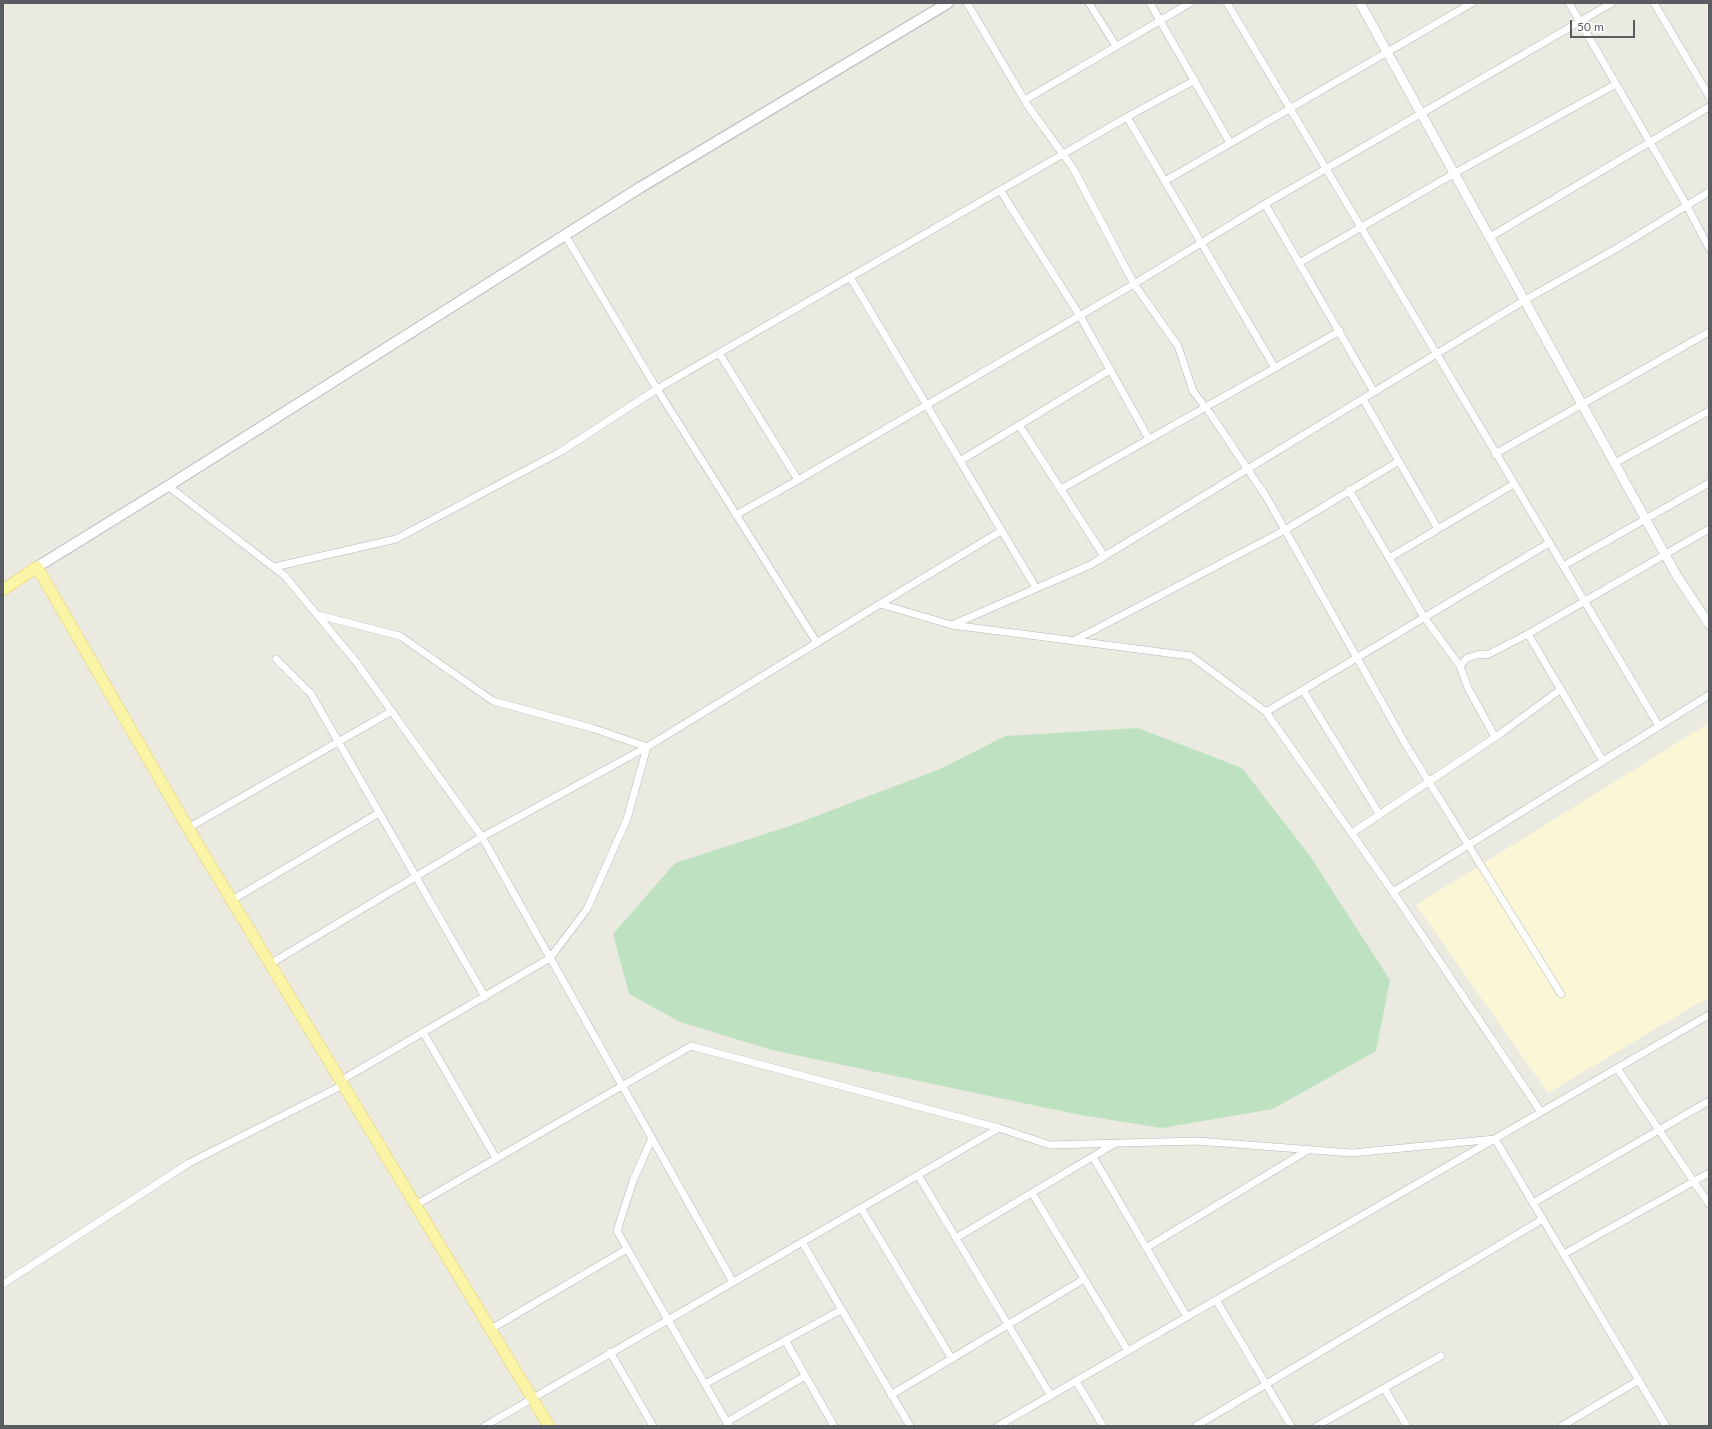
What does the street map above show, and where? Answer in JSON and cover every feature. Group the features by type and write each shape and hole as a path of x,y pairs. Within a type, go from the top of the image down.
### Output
{"main road":[{"path":"3,590 37,567 648,183 948,3"},
{"path":"37,567 188,828 549,1426"}],"street":[{"path":"967,3 1025,100 1073,168 1134,284 1178,346 1193,391 1248,469 1285,530 1429,782 1561,994"},
{"path":"1089,3 1116,46"},
{"path":"1150,3 1230,143"},
{"path":"1025,100 1190,3"},
{"path":"1227,3 1495,454 1659,726"},
{"path":"1360,3 1665,554 1709,624"},
{"path":"1165,181 1472,3"},
{"path":"1569,3 1688,206 1709,248"},
{"path":"736,515 1080,316 1265,204 1612,3"},
{"path":"1654,3 1709,96"},
{"path":"274,567 396,539 560,452 657,388 1127,117 1195,80"},
{"path":"1299,263 1455,173 1616,84"},
{"path":"1490,237 1709,106"},
{"path":"1127,117 1275,368"},
{"path":"1000,190 1080,316 1149,439"},
{"path":"952,625 1090,565 1525,300 1688,206 1709,192"},
{"path":"1265,204 1374,392"},
{"path":"565,235 657,388 817,643"},
{"path":"850,277 1036,588"},
{"path":"1061,489 1340,332"},
{"path":"1495,454 1582,403 1709,332"},
{"path":"719,353 798,480"},
{"path":"960,462 1110,370"},
{"path":"1363,399 1438,528"},
{"path":"1615,463 1709,411"},
{"path":"1019,425 1104,556"},
{"path":"1072,641 1285,530 1399,461"},
{"path":"1563,566 1709,483"},
{"path":"1389,558 1514,484"},
{"path":"168,486 285,576 357,663 482,837 733,1282"},
{"path":"1349,490 1424,617 1460,666 1468,688 1495,737"},
{"path":"1460,666 1467,658 1480,654 1487,655 1528,634 1709,528"},
{"path":"270,964 482,837 646,747 1002,531"},
{"path":"1266,712 1549,543"},
{"path":"880,604 952,625 1191,656 1266,712 1393,892 1541,1112"},
{"path":"318,615 400,636 492,701 592,728 646,747"},
{"path":"1528,634 1603,761"},
{"path":"276,659 310,694 485,996"},
{"path":"1352,833 1495,737 1561,689"},
{"path":"1303,690 1380,815"},
{"path":"1393,892 1709,695"},
{"path":"188,828 392,711"},
{"path":"3,1284 189,1163 342,1083 423,1032 550,958 587,909 627,819 646,747"},
{"path":"232,900 379,813"},
{"path":"998,1426 1709,1015"},
{"path":"423,1032 496,1158"},
{"path":"416,1205 691,1046 999,1128 1050,1145 1197,1141 1352,1153 1495,1139"},
{"path":"1617,1068 1709,1204"},
{"path":"1533,1202 1709,1100"},
{"path":"485,1426 532,1397 999,1128"},
{"path":"652,1138 633,1181 617,1231 728,1424 805,1376"},
{"path":"1495,1139 1666,1426"},
{"path":"956,1238 1115,1144"},
{"path":"1146,1248 1308,1150"},
{"path":"1093,1157 1187,1317"},
{"path":"1564,1254 1709,1173"},
{"path":"918,1175 1051,1396"},
{"path":"1032,1192 1128,1351"},
{"path":"861,1208 952,1359"},
{"path":"1196,1426 1543,1219"},
{"path":"802,1242 910,1426"},
{"path":"491,1329 627,1249"},
{"path":"892,1395 1084,1279"},
{"path":"1216,1300 1291,1426"},
{"path":"705,1384 841,1310"},
{"path":"784,1340 834,1426"},
{"path":"610,1352 653,1426"},
{"path":"1317,1426 1441,1356"},
{"path":"1562,1426 1639,1380"},
{"path":"1076,1381 1103,1426"},
{"path":"1384,1388 1407,1426"}],"shaded area":[{"path":"1709,723 1709,997 1548,1093 1416,905"}],"green space":[{"path":"1138,728 1242,768 1310,856 1390,980 1376,1051 1273,1109 1162,1128 1080,1115 772,1050 680,1022 629,994 613,934 675,863 790,826 940,769 1005,736"}]}
